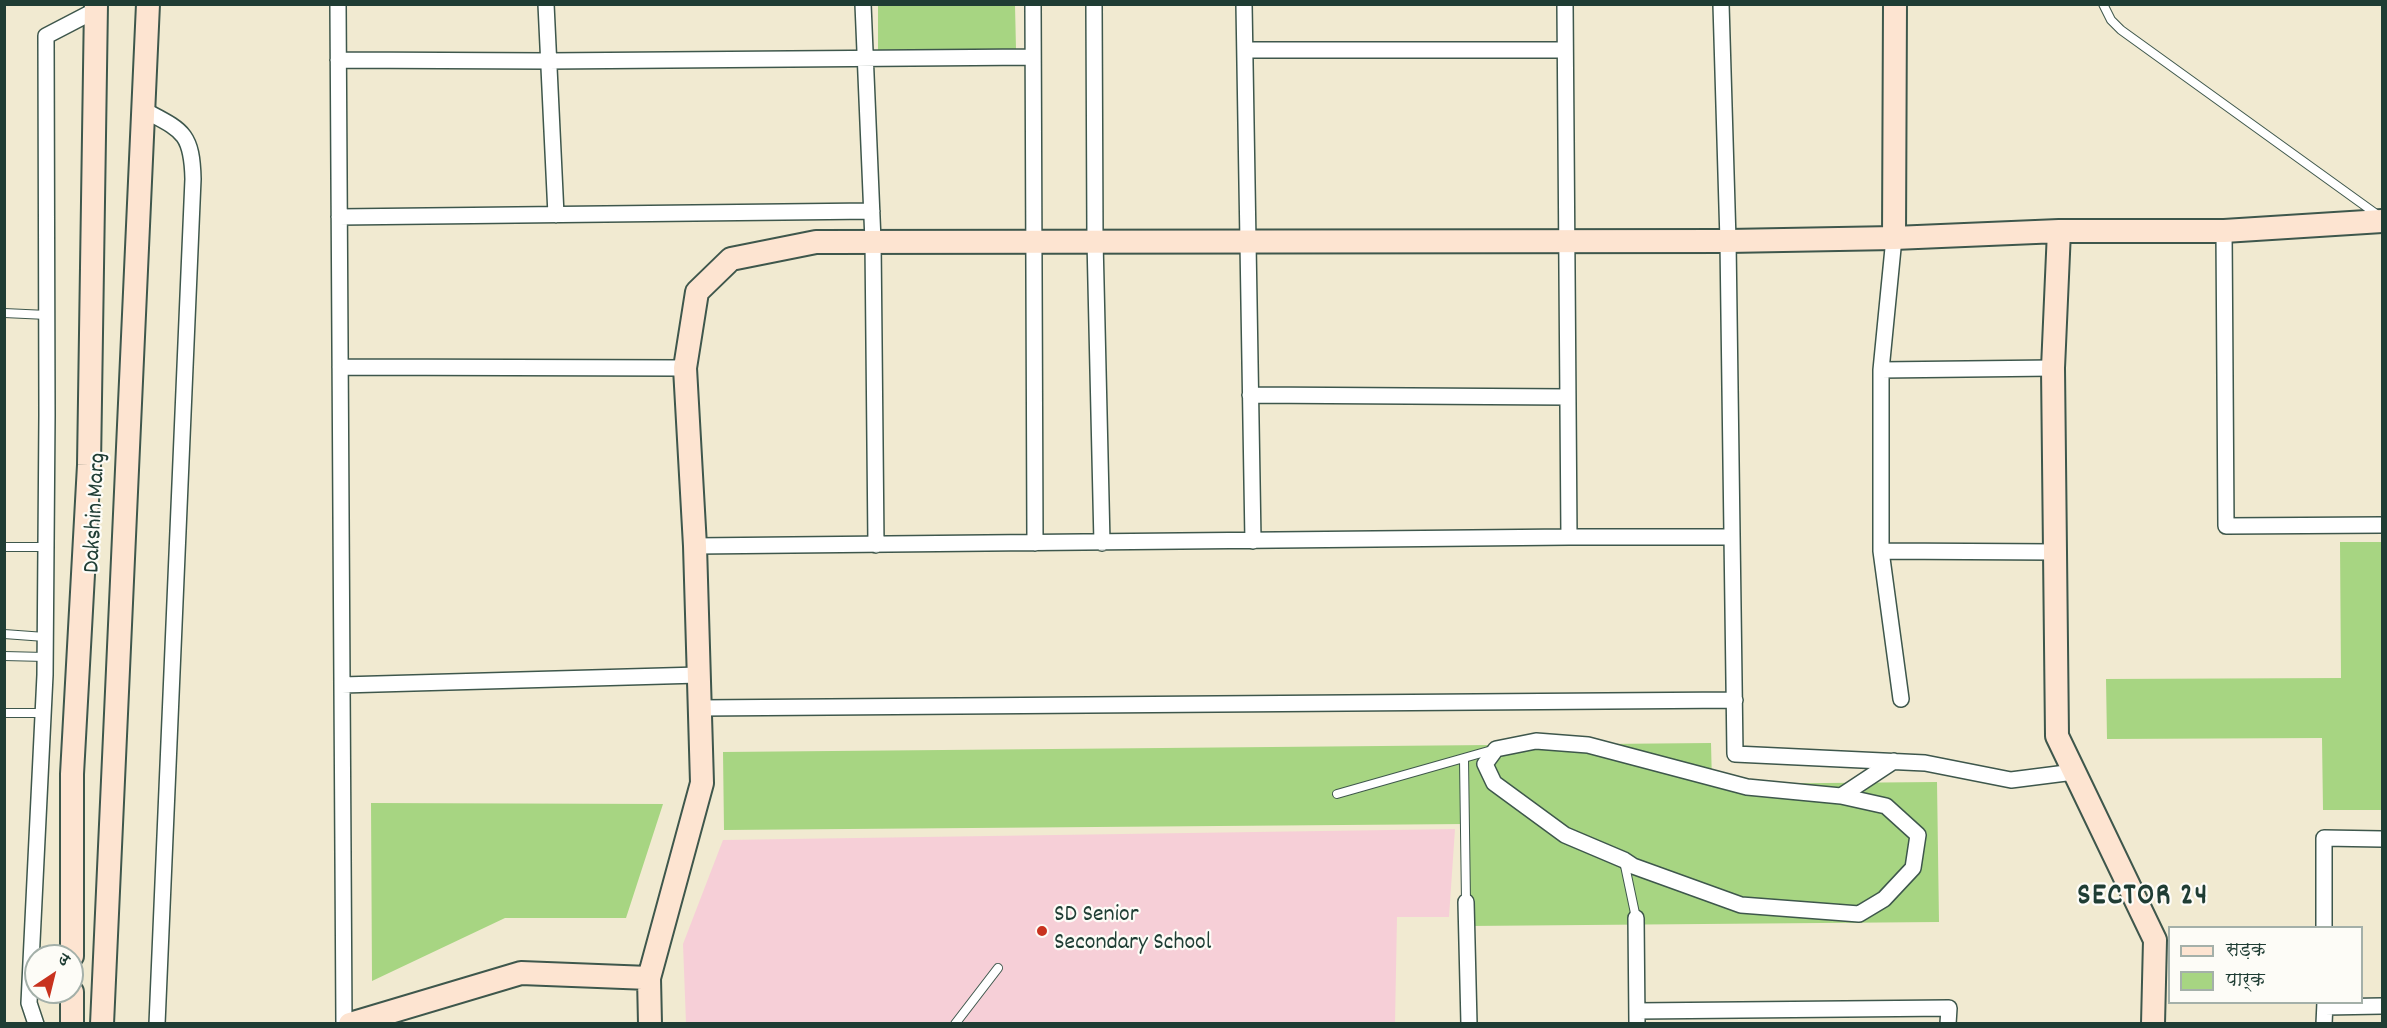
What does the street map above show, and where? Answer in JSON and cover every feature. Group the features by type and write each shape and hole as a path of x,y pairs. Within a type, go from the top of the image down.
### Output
{"street":[{"path":"338,4 344,1023"},
{"path":"546,4 556,214"},
{"path":"863,4 873,240 876,544"},
{"path":"1033,4 1035,543"},
{"path":"1094,4 1095,240 1102,543"},
{"path":"1244,4 1253,541"},
{"path":"1565,4 1569,537"},
{"path":"1721,4 1728,241 1735,753 1925,763 2011,780 2074,771"},
{"path":"1895,4 1894,238 1881,370 1881,551 1901,699"},
{"path":"36,1023 29,1003 45,657 47,315 45,36 96,7"},
{"name":"Dakshin Marg","path":"72,944 72,774 90,465 96,7"},
{"name":"Dakshin Marg","path":"102,1023 142,109 151,8"},
{"path":"1245,50 1565,50"},
{"path":"338,60 548,62 1033,57"},
{"path":"142,109 181,133 188,141 193,167 157,1023"},
{"path":"339,217 872,211"},
{"path":"650,1023 649,978 702,783 695,546 686,368 697,292 731,258 816,242 873,240 1728,241 1894,238 2059,231 2224,231 2382,220"},
{"path":"2059,231 2053,368 2057,736 2155,940 2153,1023"},
{"path":"2224,231 2226,526 2382,525"},
{"path":"340,367 686,368"},
{"path":"1881,370 2053,368"},
{"path":"1250,395 1568,397"},
{"path":"695,546 1732,537"},
{"path":"1881,551 2055,552"},
{"path":"342,685 699,675"},
{"path":"700,708 1735,700"},
{"path":"1536,741 1588,745 1747,787 1841,796 1886,806 1918,835 1913,868 1884,899 1859,914 1741,905 1633,866 1565,835 1494,783 1485,764 1496,749 1536,741"},
{"path":"1841,796 1894,761"},
{"path":"2324,926 2324,838 2382,839"},
{"path":"1466,902 1469,1023"},
{"path":"1636,918 1637,1017 1949,1008 1948,1023"},
{"path":"350,1023 521,973 649,978"},
{"path":"72,1004 72,1023"},
{"path":"2324,1023 2325,1005 2382,1006"}],"lane":[{"path":"2103,4 2111,20 2121,30 2382,220"},
{"path":"4,313 47,315"},
{"path":"4,547 46,547"},
{"path":"4,634 45,638"},
{"path":"4,656 45,657"},
{"path":"4,713 43,713"},
{"path":"1337,794 1496,749"},
{"path":"1464,759 1466,902"},
{"path":"1624,860 1636,918"},
{"path":"955,1023 998,968"}],"shaded area":[{"name":"SD Senior Secondary School","path":"1455,829 1449,917 1397,917 1395,1023 686,1023 683,944 723,840"}],"green space":[{"path":"878,5 1015,5 1016,49 878,50"},
{"path":"2340,542 2382,542 2382,810 2323,810 2322,738 2107,739 2106,679 2341,678"},
{"path":"1711,743 1712,784 1937,782 1939,922 1468,926 1466,824 724,830 723,752"},
{"path":"371,803 663,804 626,918 505,918 372,981"}],"place":[{"name":"SD Senior Secondary School","path":"1042,931"}],"district":[{"name":"SECTOR 24","path":"2143,899"}]}
